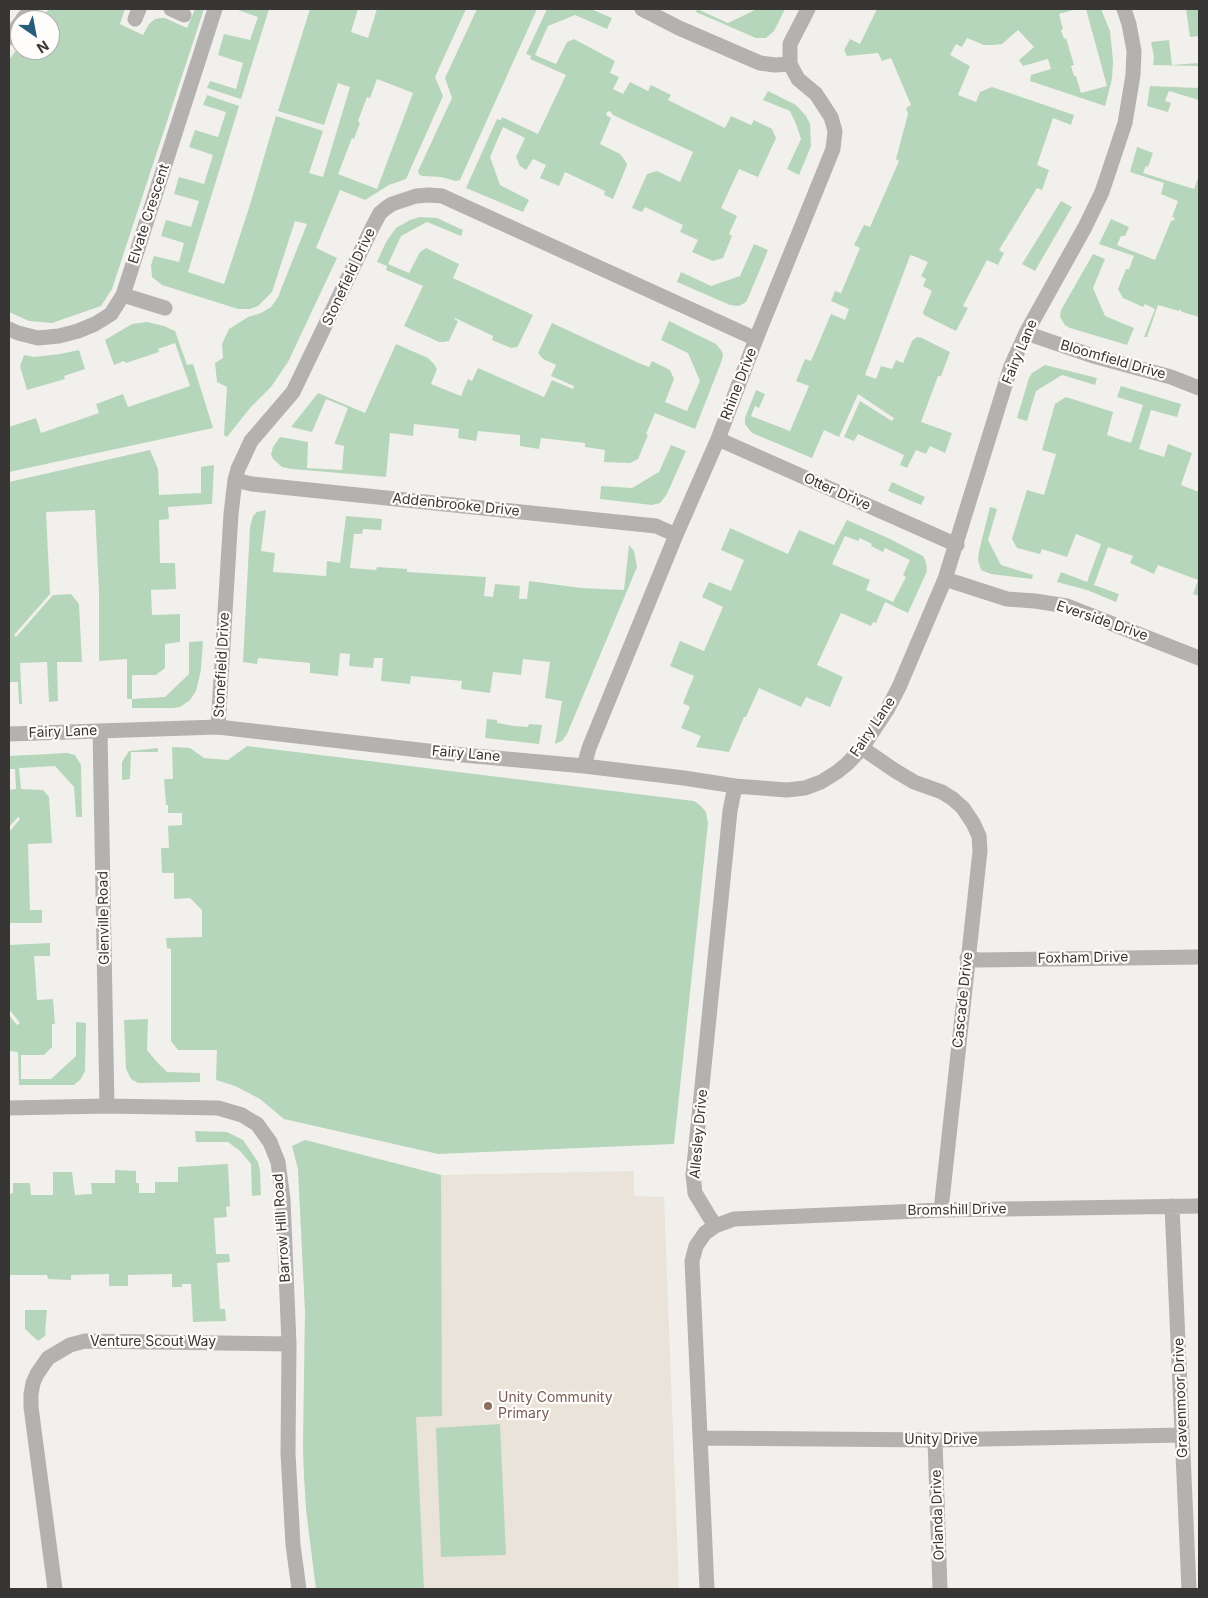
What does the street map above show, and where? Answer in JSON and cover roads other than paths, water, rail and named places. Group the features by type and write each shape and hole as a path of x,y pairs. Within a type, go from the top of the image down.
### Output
{"street":[{"name":"Elvate Crescent","path":"9,329 38,338 59,336 95,324 111,314 123,295 215,9"},
{"path":"642,9 679,28 760,62 775,65 790,64 790,44 808,9"},
{"name":"Fairy Lane","path":"9,734 218,727 463,755 584,766 735,786 787,790 806,788 822,782 847,764 862,748 880,722 900,687 945,579 1011,366 1026,333 1085,227 1100,196 1125,123 1133,75 1134,51 1124,9"},
{"name":"Rhine Drive","path":"584,766 589,748 676,535 718,439 756,338 835,142 833,122 828,111 816,94 798,78 790,64"},
{"name":"Stonefield Drive","path":"218,727 231,514 235,480 240,464 251,441 288,399 301,378 377,217 386,208 406,199 429,195 442,196 756,338"},
{"path":"123,295 164,308"},
{"name":"Bloomfield Drive","path":"1026,333 1093,356 1171,377 1199,388"},
{"name":"Otter Drive","path":"718,439 957,544"},
{"name":"Addenbrooke Drive","path":"235,480 656,526 676,535"},
{"name":"Everside Drive","path":"945,579 1007,599 1041,601 1067,606 1199,658"},
{"name":"Glenville Road","path":"100,731 107,1106"},
{"name":"Cascade Drive","path":"862,748 914,782 931,787 953,799 963,808 974,823 979,836 980,851 941,1210"},
{"name":"Allesley Drive","path":"715,1226 695,1193 693,1175 730,811 735,786"},
{"name":"Foxham Drive","path":"967,958 979,960 1199,957"},
{"name":"Barrow Hill Road","path":"9,1108 107,1106 218,1108 242,1115 257,1124 264,1132 276,1155 280,1176 289,1344 288,1454 293,1545 299,1589"},
{"name":"Gravenmoor Drive","path":"1172,1206 1189,1589"},
{"name":"Bromshill Drive","path":"715,1226 734,1219 941,1210 1199,1206"},
{"path":"707,1589 692,1261 699,1241 705,1233 715,1226"},
{"name":"Venture Scout Way","path":"55,1589 31,1407 31,1394 37,1374 48,1358 70,1345 85,1341 289,1344"},
{"name":"Unity Drive","path":"700,1438 935,1440 1182,1435"},
{"name":"Orlanda Drive","path":"935,1440 940,1589"}],"place":[{"name":"Unity Community Primary","path":"488,1406"}]}
